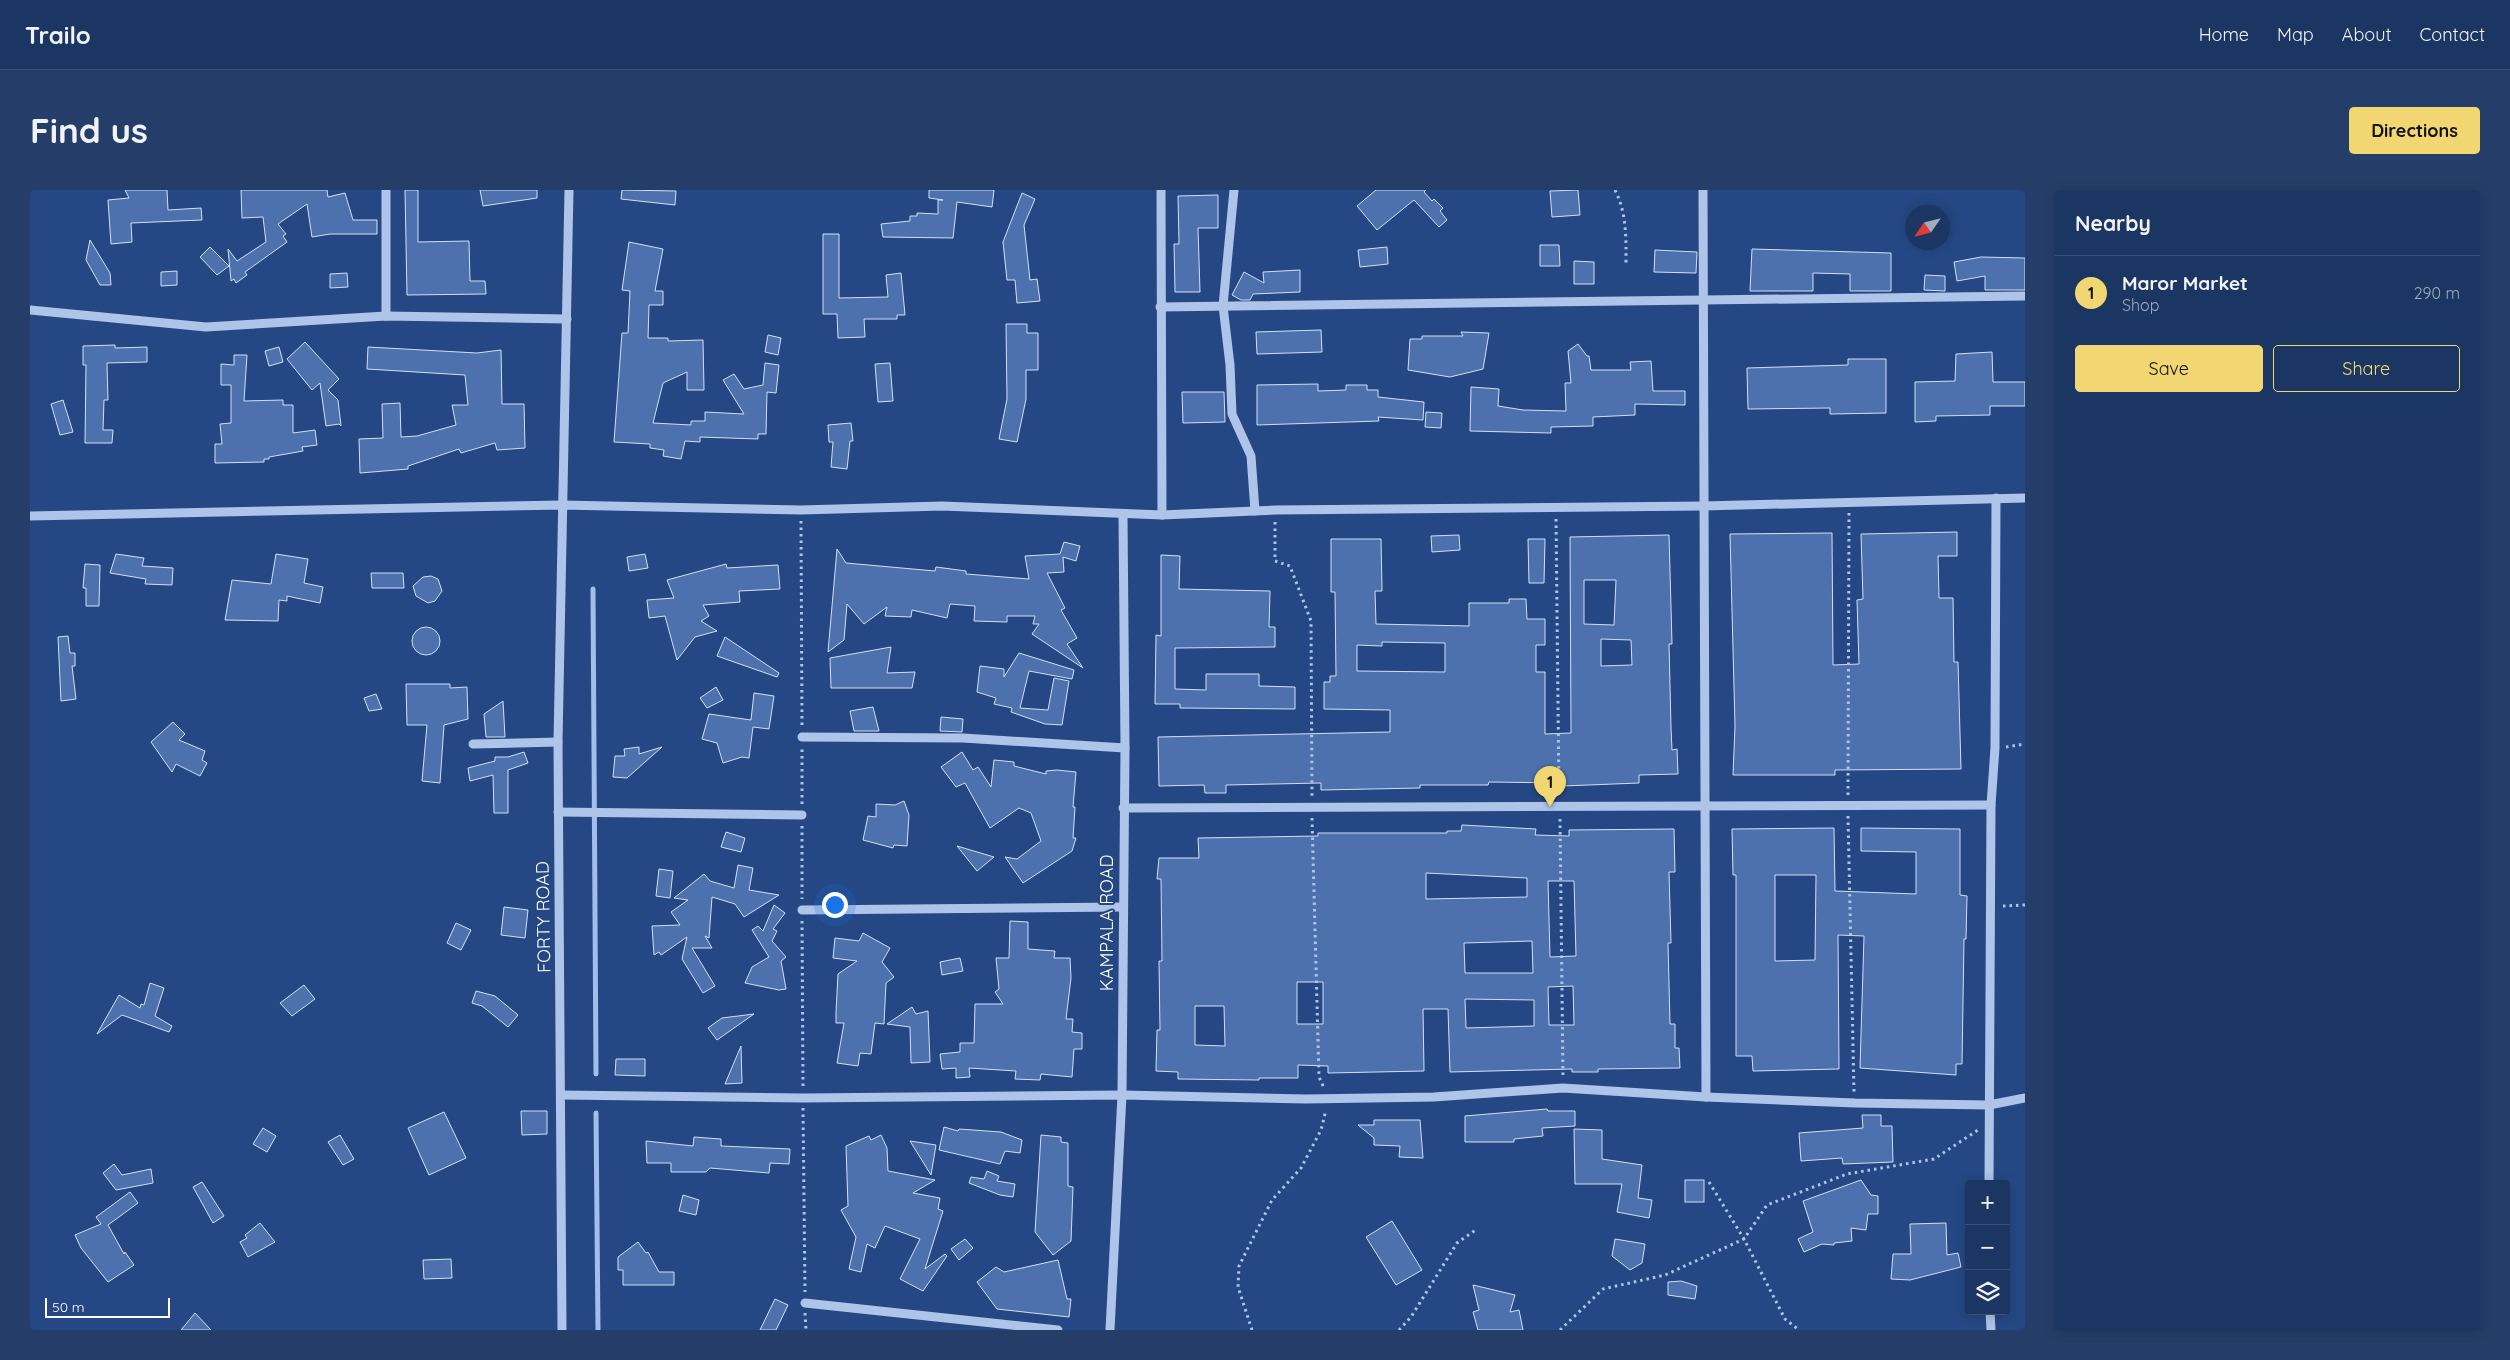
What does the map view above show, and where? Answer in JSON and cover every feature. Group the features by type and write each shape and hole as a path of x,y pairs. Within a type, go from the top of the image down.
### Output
{"street":[{"path":"386,190 386,316"},
{"name":"FORTY ROAD","path":"562,1330 558,742 561,504 569,190"},
{"path":"1161,190 1162,515"},
{"path":"1234,190 1223,306 1230,365 1232,414 1251,456 1255,511"},
{"path":"1703,190 1706,1097"},
{"path":"1160,307 2025,296"},
{"path":"30,310 206,327 386,316 567,319"},
{"path":"1989,1180 1991,805 1995,748 1996,498"},
{"path":"30,516 561,504 801,510 942,506 1122,515 1162,515 1275,510 1703,506 2025,498"},
{"name":"KAMPALA ROAD","path":"1110,1330 1122,1095 1125,748 1122,515"},
{"path":"802,737 963,738 1125,748"},
{"path":"472,744 558,742"},
{"path":"1123,808 1560,808 1704,805 1991,805"},
{"path":"558,812 802,815"},
{"path":"802,910 1123,907"},
{"path":"561,1095 803,1098 1122,1095 1330,1098 1434,1097 1563,1088 1706,1097 1989,1105 2025,1098"},
{"path":"805,1303 1058,1330"},
{"path":"1990,1315 1991,1330"}],"path":[{"path":"1615,190 1622,204 1626,227 1626,264"},
{"path":"1252,1330 1238,1287 1239,1266 1272,1200 1301,1168 1321,1130 1330,1098 1319,1077 1312,807 1311,621 1290,566 1275,561 1275,510"},
{"path":"1995,748 2025,744"},
{"path":"1990,906 2025,905"},
{"path":"1560,1330 1603,1289 1665,1275 1744,1239 1767,1205 1847,1174 1934,1159 1989,1123"},
{"path":"1709,1182 1744,1239 1785,1319 1799,1330"},
{"path":"1399,1330 1412,1317 1458,1243 1476,1229"}],"building":[{"path":"125,190 167,190 168,210 201,208 202,220 131,223 132,242 111,244 108,200 129,198"},
{"path":"241,190 327,190 328,197 345,193 353,220 377,220 377,234 330,234 312,237 307,204 278,224 286,234 283,236 287,242 245,272 247,275 236,283 234,279 231,281 228,249 237,261 266,242 263,217 242,218"},
{"path":"405,190 418,190 418,242 469,241 470,281 485,281 486,294 407,295"},
{"path":"480,190 537,190 537,198 483,206"},
{"path":"622,190 676,191 675,205 621,199"},
{"path":"929,190 994,190 992,207 957,202 953,238 883,237 881,224 910,221 910,216 917,216 917,213 938,214 938,200 943,200 929,198"},
{"path":"1376,190 1426,190 1424,192 1432,201 1434,199 1443,208 1440,211 1447,220 1439,227 1414,200 1377,230 1357,206"},
{"path":"1578,190 1580,215 1552,217 1550,191"},
{"path":"1022,193 1035,199 1024,225 1030,280 1037,279 1040,301 1017,303 1015,280 1007,280 1003,242"},
{"path":"1218,195 1218,228 1198,228 1200,292 1175,292 1174,244 1179,244 1178,196"},
{"path":"823,234 839,234 839,298 888,297 886,275 901,273 905,315 897,315 897,319 864,319 865,337 838,338 837,314 823,314"},
{"path":"90,240 110,273 111,285 100,285 86,260"},
{"path":"629,242 663,249 655,291 663,291 663,305 649,305 648,338 668,338 668,341 703,340 704,390 687,390 687,372 663,383 653,423 691,425 691,421 705,421 705,412 744,414 723,380 734,374 744,389 763,385 765,363 779,365 776,393 767,392 766,434 758,434 758,439 700,437 700,442 685,441 681,459 663,456 664,450 650,448 650,444 614,442 622,333 628,333 630,291 622,290"},
{"path":"1540,245 1559,245 1560,266 1540,266"},
{"path":"210,247 229,266 217,275 200,257"},
{"path":"1387,247 1388,264 1360,267 1358,250"},
{"path":"1752,249 1891,253 1891,291 1850,291 1850,274 1813,273 1813,291 1750,291"},
{"path":"1655,250 1697,252 1696,273 1654,272"},
{"path":"1981,257 2025,258 2025,290 1985,290 1985,276 1957,281 1954,262"},
{"path":"1574,261 1594,262 1594,284 1574,284"},
{"path":"1300,270 1300,292 1253,294 1250,300 1241,300 1232,295 1244,272 1264,283 1263,272"},
{"path":"177,271 177,285 161,286 161,272"},
{"path":"347,273 348,287 330,288 330,274"},
{"path":"1925,275 1945,276 1945,291 1924,290"},
{"path":"1006,324 1027,324 1027,333 1038,333 1038,370 1026,370 1026,399 1017,442 999,439 1007,399"},
{"path":"1321,330 1322,352 1257,354 1256,332"},
{"path":"1461,332 1489,333 1483,369 1450,377 1408,370 1410,339 1422,339 1422,336 1463,336"},
{"path":"768,335 781,338 778,355 765,352"},
{"path":"305,342 339,379 328,390 338,400 341,426 339,424 326,426 320,383 312,390 287,359"},
{"path":"1578,344 1589,356 1591,370 1631,370 1630,362 1651,361 1653,391 1685,391 1685,405 1635,404 1635,415 1593,417 1593,426 1551,427 1551,433 1470,431 1471,387 1499,389 1498,406 1523,410 1566,411 1565,383 1571,383 1568,351"},
{"path":"115,345 115,348 147,347 147,362 107,363 108,400 104,400 103,430 113,430 112,443 85,443 86,365 83,365 83,346"},
{"path":"279,347 283,362 269,366 265,351"},
{"path":"368,347 477,353 501,350 502,404 524,404 525,448 497,450 495,443 461,453 459,449 408,466 408,469 360,473 359,439 383,438 382,404 400,403 401,437 417,436 456,425 452,405 468,405 465,375 367,369"},
{"path":"1992,352 1993,382 2025,382 2025,406 1990,406 1990,415 1936,416 1936,421 1915,422 1915,382 1955,381 1956,354"},
{"path":"234,355 247,355 244,401 283,400 283,405 293,405 293,433 315,430 317,445 302,447 303,451 269,457 269,459 264,459 264,462 215,463 215,444 222,444 220,424 231,423 231,385 221,385 221,364 234,365"},
{"path":"1848,359 1886,359 1886,413 1830,414 1830,408 1748,409 1747,368 1848,365"},
{"path":"890,363 893,401 878,402 875,364"},
{"path":"1318,384 1318,391 1346,390 1346,385 1367,385 1367,390 1378,390 1378,397 1424,402 1423,420 1378,417 1379,421 1257,425 1257,385"},
{"path":"1182,392 1224,392 1225,422 1183,423"},
{"path":"63,400 73,432 60,435 51,404"},
{"path":"1426,412 1442,413 1441,428 1425,427"},
{"path":"851,423 853,441 850,441 847,469 831,467 833,442 829,442 828,425"},
{"path":"1957,532 1957,556 1938,556 1939,598 1953,598 1954,662 1958,662 1961,769 1835,770 1835,775 1733,775 1735,726 1730,534 1832,533 1833,665 1859,664 1857,600 1863,599 1861,534"},
{"path":"1459,535 1460,550 1432,552 1431,536"},
{"path":"1669,535 1672,644 1669,644 1671,728 1672,750 1677,749 1678,774 1639,775 1639,783 1563,786 1562,783 1489,782 1488,785 1420,785 1420,788 1321,790 1321,783 1226,785 1226,793 1205,793 1204,785 1159,786 1158,737 1390,732 1390,710 1324,709 1324,682 1330,682 1330,676 1336,676 1335,592 1331,592 1331,539 1381,539 1382,591 1375,591 1376,624 1469,626 1469,603 1509,603 1509,599 1526,599 1527,619 1545,619 1545,645 1536,645 1536,672 1545,672 1545,734 1571,733 1570,537","holes":["1584,580 1616,580 1614,625 1584,624","1601,639 1631,640 1632,665 1601,666","1382,642 1445,643 1445,672 1357,671 1357,645 1382,646"]},
{"path":"1528,539 1545,539 1544,583 1529,583"},
{"path":"1064,542 1080,546 1076,561 1063,557 1064,572 1047,573 1065,608 1061,610 1077,638 1067,644 1083,668 1032,634 1039,624 1033,624 1035,616 1007,616 1007,622 974,621 975,606 950,604 947,618 912,610 911,617 885,616 887,607 864,624 847,604 844,640 828,652 837,549 846,563 935,571 936,567 966,571 966,574 1029,579 1025,556 1060,554"},
{"path":"116,554 144,558 142,566 173,568 172,585 145,584 146,579 110,573"},
{"path":"276,554 308,559 304,583 323,587 320,603 287,596 287,601 279,600 278,621 225,620 232,580 271,584"},
{"path":"645,554 648,568 629,571 627,557"},
{"path":"1161,555 1180,556 1179,589 1270,591 1269,627 1275,627 1275,647 1175,648 1175,689 1206,690 1206,674 1259,674 1259,686 1295,687 1295,709 1180,708 1180,704 1155,704 1156,635 1161,636"},
{"path":"85,564 100,565 99,606 86,606 86,588 83,588"},
{"path":"726,564 727,568 778,565 780,589 739,591 740,602 703,605 709,616 701,621 717,631 695,637 677,660 665,616 649,618 647,600 674,598 667,580"},
{"path":"371,573 403,573 404,588 372,588"},
{"path":"431,576 438,579 442,591 435,601 428,603 416,596 413,586 423,577"},
{"path":"426,627 436,631 440,641 436,651 426,655 416,651 412,641 416,631"},
{"path":"68,636 70,653 75,653 75,666 72,666 76,699 61,701 58,637"},
{"path":"725,637 779,673 777,677 717,656"},
{"path":"891,647 887,673 915,672 912,688 831,688 830,658"},
{"path":"1019,653 1074,670 1072,679 1029,671 1020,708 1048,710 1054,678 1069,681 1062,725 1045,724 1011,712 1012,708 994,704 996,698 977,692 980,666 1004,669 1004,677"},
{"path":"406,684 450,684 450,688 467,687 468,719 444,725 440,783 422,781 427,725 407,725"},
{"path":"716,687 723,700 707,708 700,698"},
{"path":"754,693 774,696 769,729 753,727 749,758 742,757 723,763 717,743 702,739 709,714 751,720"},
{"path":"376,694 382,709 369,711 364,698"},
{"path":"503,701 505,737 486,737 484,714"},
{"path":"873,707 879,731 854,731 850,711"},
{"path":"941,717 963,719 962,732 940,731"},
{"path":"173,722 185,734 179,740 205,751 202,760 207,763 200,776 176,764 172,772 151,742"},
{"path":"639,747 639,754 662,747 627,778 613,777 615,756 625,756 624,749"},
{"path":"524,752 528,763 508,770 508,813 494,813 493,775 470,781 468,768 495,761 495,757 508,757"},
{"path":"962,752 973,770 978,767 991,787 994,760 1014,762 1014,766 1046,774 1046,771 1057,770 1076,772 1073,838 1076,838 1072,851 1023,883 1005,857 1017,859 1041,841 1031,813 1019,808 990,828 965,783 956,787 941,767"},
{"path":"904,801 909,815 907,846 894,845 893,848 863,840 868,816 876,817 876,804 895,805"},
{"path":"1462,825 1536,829 1535,835 1569,836 1569,830 1674,829 1675,872 1669,872 1671,943 1668,943 1670,1024 1675,1024 1675,1048 1679,1048 1680,1068 1598,1069 1598,1072 1572,1072 1572,1069 1450,1072 1448,1009 1423,1009 1424,1071 1328,1073 1328,1066 1298,1065 1298,1078 1259,1078 1259,1080 1178,1079 1178,1072 1156,1071 1157,1030 1160,1030 1159,961 1162,961 1161,879 1157,879 1159,858 1199,858 1198,838 1318,836 1318,833 1447,833 1447,831 1461,831","holes":["1426,873 1527,878 1527,897 1426,899","1548,881 1574,881 1576,956 1550,957","1532,941 1533,973 1465,973 1464,943","1297,982 1323,982 1323,1024 1297,1024","1573,986 1574,1025 1549,1025 1548,987","1465,999 1534,1000 1534,1026 1466,1028","1195,1006 1224,1006 1225,1046 1195,1045"]},
{"path":"1834,828 1835,891 1916,894 1916,852 1861,851 1861,828 1960,829 1960,895 1967,896 1966,939 1964,939 1962,1064 1956,1064 1956,1075 1860,1068 1864,936 1838,935 1839,1069 1753,1071 1752,1056 1736,1056 1736,875 1733,875 1732,829","holes":["1775,875 1816,875 1815,960 1775,961"]},
{"path":"726,832 745,838 741,852 721,847"},
{"path":"957,846 994,857 977,871"},
{"path":"738,865 753,868 749,890 779,895 744,917 735,904 712,897 709,938 705,936 712,948 692,948 715,986 703,993 682,959 687,937 661,955 659,952 654,955 652,926 680,925 671,912 688,900 674,898 704,874 710,881 734,888"},
{"path":"659,869 673,871 670,898 656,896"},
{"path":"774,905 785,913 773,929 777,931 772,941 786,957 781,961 786,989 779,990 745,983 752,967 769,957 752,930 758,926 763,931"},
{"path":"504,907 528,910 525,938 501,935"},
{"path":"1010,921 1028,922 1028,949 1055,951 1054,958 1070,958 1071,978 1066,1019 1073,1019 1072,1032 1082,1033 1082,1049 1074,1049 1072,1077 1041,1074 1040,1080 1015,1079 1016,1071 969,1068 970,1077 956,1078 956,1068 942,1069 940,1054 960,1052 960,1043 974,1043 975,1004 1003,1004 995,992 999,989 996,958 1009,958"},
{"path":"456,923 471,930 461,950 447,943"},
{"path":"863,933 890,948 882,962 894,977 886,983 884,1024 875,1023 871,1054 860,1053 858,1066 837,1063 844,1023 836,1023 838,974 857,961 833,958 835,938 859,941"},
{"path":"960,958 963,971 942,975 940,962"},
{"path":"150,983 164,988 155,1016 172,1026 169,1032 122,1015 97,1034 119,995 140,1008 141,1004 144,1005"},
{"path":"304,985 315,999 292,1016 280,1003"},
{"path":"476,991 495,996 518,1015 508,1027 482,1006 472,1003"},
{"path":"912,1007 916,1014 928,1011 930,1062 911,1063 910,1027 887,1024"},
{"path":"754,1014 717,1040 708,1028 722,1018"},
{"path":"741,1046 742,1083 725,1084"},
{"path":"616,1059 645,1059 645,1076 615,1075"},
{"path":"1547,1109 1548,1111 1575,1111 1575,1126 1542,1128 1543,1136 1514,1139 1514,1142 1465,1142 1465,1116"},
{"path":"521,1111 547,1111 547,1134 522,1135"},
{"path":"444,1112 466,1158 429,1175 408,1128"},
{"path":"1862,1115 1881,1115 1881,1126 1892,1126 1893,1162 1843,1164 1842,1158 1801,1161 1799,1133 1863,1128"},
{"path":"1374,1120 1420,1120 1423,1158 1399,1157 1400,1146 1374,1145 1374,1138 1358,1125 1374,1125"},
{"path":"944,1127 958,1131 959,1129 1001,1132 1022,1140 1020,1153 1005,1151 1000,1164 939,1150"},
{"path":"263,1128 276,1136 267,1152 253,1144"},
{"path":"1574,1129 1602,1130 1602,1159 1642,1165 1638,1198 1652,1200 1649,1218 1617,1212 1622,1184 1575,1184"},
{"path":"340,1135 354,1159 343,1165 328,1142"},
{"path":"881,1135 887,1148 888,1171 935,1180 913,1193 940,1198 938,1209 943,1211 925,1269 945,1254 947,1256 923,1291 900,1279 920,1239 885,1226 875,1248 867,1244 861,1272 849,1269 856,1237 841,1210 848,1206 846,1146 869,1136 871,1140"},
{"path":"1041,1135 1061,1137 1061,1142 1068,1143 1068,1186 1073,1187 1071,1241 1053,1255 1035,1232"},
{"path":"694,1137 721,1139 721,1146 790,1149 789,1164 770,1163 769,1173 710,1168 706,1172 671,1172 671,1163 647,1163 646,1141 693,1146"},
{"path":"910,1141 936,1145 931,1175"},
{"path":"114,1164 122,1175 151,1169 153,1183 116,1190 103,1173"},
{"path":"987,1171 999,1176 997,1181 1015,1184 1013,1197 1000,1195 969,1183 971,1177 984,1179"},
{"path":"1685,1180 1704,1180 1704,1202 1685,1202"},
{"path":"1861,1180 1871,1195 1878,1196 1878,1214 1868,1214 1866,1230 1851,1228 1852,1241 1834,1243 1834,1245 1822,1244 1804,1252 1798,1239 1813,1232 1803,1201"},
{"path":"202,1182 224,1216 213,1223 193,1187"},
{"path":"130,1192 138,1203 108,1225 124,1254 125,1252 134,1265 108,1282 81,1248 75,1235 101,1224 96,1217"},
{"path":"683,1195 699,1200 696,1215 679,1211"},
{"path":"1392,1221 1422,1270 1396,1285 1366,1237"},
{"path":"260,1223 275,1242 248,1257 240,1242 247,1238 245,1235"},
{"path":"1946,1223 1947,1255 1958,1253 1961,1267 1910,1280 1891,1279 1893,1254 1911,1254 1910,1224"},
{"path":"965,1239 973,1248 959,1260 951,1249"},
{"path":"1615,1239 1645,1244 1642,1263 1630,1270 1612,1256"},
{"path":"638,1242 646,1253 648,1252 659,1272 674,1272 674,1285 623,1285 623,1270 618,1270 618,1257"},
{"path":"451,1259 452,1278 424,1279 423,1260"},
{"path":"1058,1260 1067,1299 1071,1299 1069,1317 997,1309 977,1282 996,1267 1004,1272"},
{"path":"1681,1281 1697,1286 1695,1299 1668,1295 1668,1282"},
{"path":"1473,1285 1515,1295 1510,1312 1519,1310 1523,1330 1478,1330 1473,1312 1479,1310"},
{"path":"775,1299 788,1305 776,1330 760,1330"},
{"path":"195,1313 211,1330 181,1330"}],"waterway":[{"path":"593,589 596,1074"},
{"path":"596,1113 598,1330"}],"place":[{"name":"Maror Market","path":"1550,807"}]}
